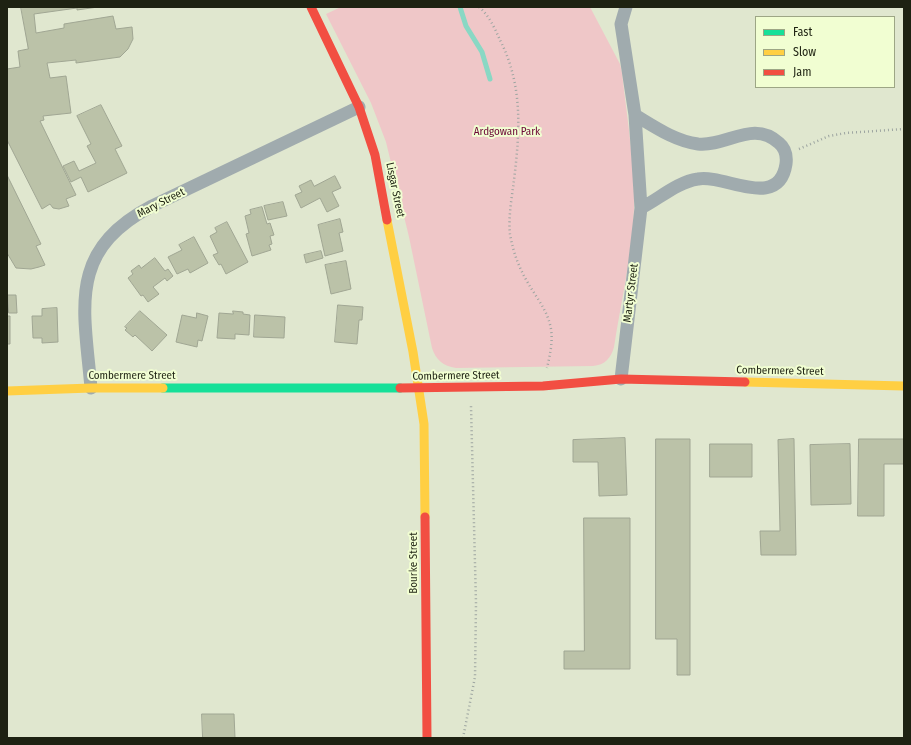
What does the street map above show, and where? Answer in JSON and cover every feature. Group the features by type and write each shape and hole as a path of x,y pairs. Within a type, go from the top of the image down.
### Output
{"street":[{"name":"Lisgar Street","path":"311,7 359,107 375,154 382,184 419,388"},
{"name":"Martyr Street","path":"621,379 641,208 635,115 620,24 626,7"},
{"name":"Mary Street","path":"91,388 84,308 85,293 93,262 112,234 124,222 152,206 359,107"},
{"path":"635,115 670,136 699,144 715,143 748,133 761,132 783,146 787,158 785,170 780,180 770,187 759,190 714,180 698,179 682,184 654,202 641,208"},
{"name":"Combermere Street","path":"7,391 91,388 470,388 543,386 621,379 904,386"},
{"name":"Bourke Street","path":"419,388 424,424 425,453 427,738"}],"path":[{"path":"479,7 488,17 506,50 514,76 518,98 518,154 511,209 510,232 513,250 519,266 544,308 551,328 551,350 543,386"},
{"path":"785,155 829,136 846,133 904,130"},
{"path":"463,738 475,677 476,603 470,388"}],"green space":[{"name":"Ardgowan Park","path":"341,7 590,7 620,64 630,141 634,192 633,226 626,278 614,347 607,360 601,364 593,366 456,368 447,366 438,359 432,348 409,237 386,142 371,103 326,14"}],"building":[{"path":"21,7 98,7 77,10 77,8 34,14 36,33 64,28 64,24 113,16 116,29 132,27 133,39 128,49 120,57 76,63 76,60 47,63 50,78 66,76 71,113 43,116 44,120 40,121 76,195 66,199 69,206 59,209 53,208 50,204 42,209 7,140 7,69 20,67 18,51 28,49"},
{"path":"101,105 122,146 115,149 127,173 88,192 81,177 71,182 63,166 74,161 79,171 96,163 87,146 91,144 77,116"},
{"path":"7,175 41,244 36,246 45,265 31,269 16,268 7,253"},
{"path":"335,176 341,188 332,192 339,206 327,212 320,198 301,208 295,195 302,192 299,186 311,180 314,186"},
{"path":"283,202 287,216 268,220 264,206"},
{"path":"262,207 267,224 270,223 274,235 270,236 272,244 269,245 271,250 252,256 246,234 249,233 245,216 251,214 250,210"},
{"path":"340,219 343,232 339,233 343,251 325,256 318,225"},
{"path":"227,222 248,262 226,274 221,264 219,265 213,255 218,253 210,236 217,232 215,228"},
{"path":"194,237 208,263 190,273 188,269 177,274 168,257 182,250 179,245"},
{"path":"321,251 323,258 306,263 304,255"},
{"path":"155,258 165,271 168,269 173,276 167,281 165,278 153,287 159,294 148,302 143,295 141,296 128,278 133,274 131,271 139,265 141,268"},
{"path":"346,261 351,289 331,294 325,265"},
{"path":"8,295 16,295 17,313 9,313"},
{"path":"338,305 363,307 362,320 359,320 357,344 335,342"},
{"path":"57,308 58,342 42,343 42,338 33,338 32,316 42,316 42,309"},
{"path":"140,311 167,335 152,351 135,335 133,337 125,330 127,328 125,327"},
{"path":"233,311 243,312 243,314 250,315 249,335 235,334 235,339 217,338 219,313 233,314"},
{"path":"197,313 208,316 202,341 198,340 197,347 176,342 182,315 196,318"},
{"path":"255,315 285,317 284,338 254,337"},
{"path":"7,316 10,316 10,344 7,344"},
{"path":"625,438 627,495 599,496 598,462 573,462 573,440"},
{"path":"656,439 690,439 690,675 677,675 677,639 656,639"},
{"path":"794,439 796,555 761,555 760,531 780,531 778,440"},
{"path":"859,439 904,439 904,464 884,464 884,516 858,516"},
{"path":"710,444 752,444 752,477 710,477"},
{"path":"850,444 851,504 811,505 810,445"},
{"path":"584,518 630,518 630,669 564,669 564,651 584,651"},
{"path":"202,714 234,714 235,738 203,738"}],"waterway":[{"path":"460,7 466,26 482,52 490,79"}],"traffic: fast":[{"path":"163,388 400,388"}],"traffic: slow":[{"path":"387,220 413,352 424,424 425,517"},
{"path":"745,382 904,386"},
{"path":"7,391 91,388 163,388"}],"traffic: jam":[{"path":"311,7 359,107 375,155 387,220"},
{"path":"400,388 543,386 621,379 745,382"},
{"path":"425,517 427,738"}]}
